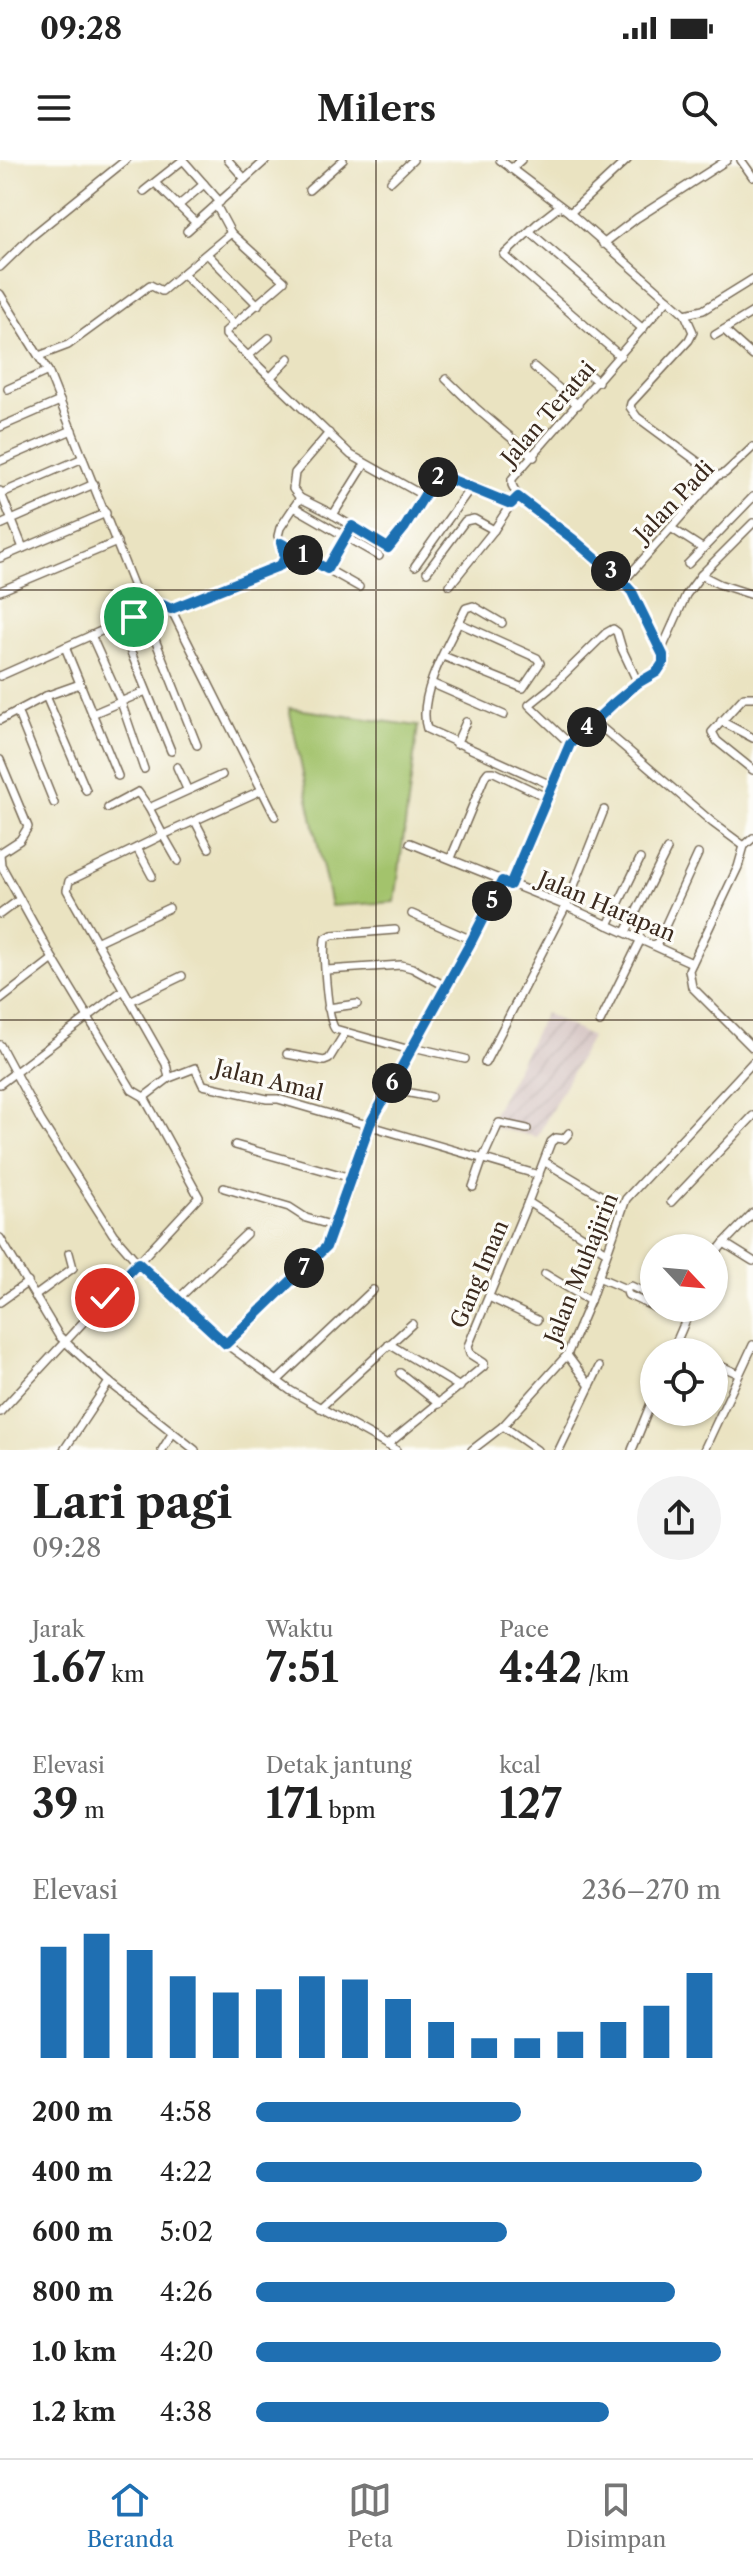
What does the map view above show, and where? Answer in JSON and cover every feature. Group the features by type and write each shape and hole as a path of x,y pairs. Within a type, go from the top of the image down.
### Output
{"street":[{"path":"0,267 114,164 126,160"},
{"path":"144,191 183,160 218,203 231,233 284,280 226,331 226,335 351,455 424,496"},
{"path":"228,160 245,179"},
{"path":"187,231 266,160"},
{"path":"309,190 343,160"},
{"path":"391,181 413,160"},
{"path":"500,160 570,213 685,314 693,332 689,340 630,407 637,417 717,476"},
{"path":"511,169 521,160"},
{"path":"570,213 627,160"},
{"path":"603,244 637,218 727,160"},
{"path":"741,160 753,177"},
{"path":"155,183 196,223"},
{"path":"178,206 204,184"},
{"path":"560,206 504,255 620,356"},
{"path":"530,232 643,329"},
{"path":"39,356 68,345 150,285 162,291 231,233"},
{"path":"207,254 258,305"},
{"path":"183,274 234,324"},
{"path":"685,314 703,310 753,279"},
{"path":"0,294 48,371 197,745"},
{"name":"Jalan Teratai","path":"661,651 632,592 573,539 518,497 512,479 668,299"},
{"path":"715,335 753,312"},
{"path":"724,330 751,352"},
{"path":"248,356 269,338"},
{"path":"270,378 289,358"},
{"path":"534,367 578,405"},
{"path":"8,389 48,371"},
{"path":"585,371 598,382"},
{"path":"446,379 534,457"},
{"path":"0,427 60,401"},
{"path":"0,461 72,430"},
{"path":"329,433 295,473 293,489 300,498 388,548 440,475 511,504"},
{"name":"Jalan Padi","path":"623,582 717,476 725,473 753,447"},
{"path":"23,548 0,493 83,458"},
{"path":"333,515 365,464"},
{"path":"0,525 94,484"},
{"path":"415,566 471,487"},
{"path":"450,585 518,497"},
{"path":"688,564 753,497"},
{"path":"171,609 281,565 285,557 278,536 280,528 300,498"},
{"path":"294,507 379,556"},
{"path":"0,558 106,513"},
{"path":"427,572 465,521 474,519 494,530"},
{"path":"226,1344 326,1247 370,1124 506,883 570,744 638,683 657,672 663,663 661,651 686,595 701,575 753,523"},
{"path":"327,569 352,526"},
{"path":"671,528 702,548"},
{"path":"0,591 117,542"},
{"path":"281,543 359,587"},
{"path":"701,575 753,595"},
{"path":"0,676 146,611 163,605 171,609 275,816"},
{"path":"502,623 468,605 431,683 424,721 427,729 456,744 551,785"},
{"path":"119,623 171,751"},
{"path":"443,656 523,688 539,668 537,658 459,623"},
{"path":"570,744 529,705 613,629 638,683"},
{"path":"91,635 121,702 144,769"},
{"path":"65,647 118,776"},
{"path":"431,683 504,715"},
{"path":"0,720 46,696 80,684"},
{"path":"92,714 146,691"},
{"path":"46,696 86,790"},
{"path":"753,697 744,697 712,732 713,737 753,770"},
{"path":"17,711 54,803"},
{"path":"594,721 744,846"},
{"path":"721,721 753,738"},
{"path":"456,744 466,722"},
{"path":"0,760 28,827 20,840 0,854 1,865 132,1090 144,1097 199,1197 0,1412"},
{"path":"177,767 187,789"},
{"path":"451,858 488,772 546,797"},
{"path":"149,808 222,775"},
{"path":"144,1097 169,1078 166,1064 122,991 67,885 69,881 163,835 262,790"},
{"path":"108,808 138,792 178,861"},
{"path":"485,1063 566,906 604,810"},
{"path":"195,821 209,848"},
{"path":"692,963 738,867 744,846 753,838"},
{"name":"Jalan Harapan","path":"410,843 566,906 692,963 689,970 692,987 753,1048"},
{"path":"137,848 152,876"},
{"path":"626,932 667,850"},
{"path":"656,946 698,854"},
{"path":"608,925 640,859"},
{"path":"0,914 20,899"},
{"path":"98,941 169,908"},
{"path":"412,914 472,940"},
{"path":"395,930 328,937 324,944 332,1026 345,1033 465,1059"},
{"path":"600,1022 641,939"},
{"path":"0,1000 53,959"},
{"path":"327,970 401,965 447,987"},
{"path":"130,1001 182,976"},
{"path":"155,990 161,999"},
{"path":"0,1084 122,991"},
{"path":"328,1008 357,1004"},
{"path":"287,1054 324,1061 329,1059 345,1033"},
{"path":"0,1045 41,1121 113,1234 138,1263 226,1344 277,1381 396,1450"},
{"name":"Jalan Muhajirin","path":"472,1450 503,1426 567,1355 590,1301 626,1199 753,1062"},
{"name":"Jalan Amal","path":"169,1078 195,1068 203,1085 278,1099 370,1124"},
{"path":"389,1089 431,1097"},
{"path":"671,1202 753,1116"},
{"path":"473,1187 499,1123 527,1129"},
{"path":"370,1124 539,1175"},
{"name":"Gang Iman","path":"387,1445 484,1366 470,1354 468,1346 553,1139 564,1139 569,1133"},
{"path":"235,1145 351,1178"},
{"path":"545,1162 622,1208"},
{"path":"224,1188 289,1207 306,1218 334,1226"},
{"path":"528,1202 607,1252"},
{"path":"728,1239 753,1213"},
{"path":"178,1299 246,1234"},
{"path":"1,1241 47,1317 66,1342 109,1382 195,1450"},
{"path":"728,1245 753,1261"},
{"path":"35,1296 73,1268 69,1253"},
{"path":"545,1274 590,1301"},
{"path":"598,1277 626,1289 628,1295 640,1301"},
{"path":"0,1302 28,1282"},
{"path":"626,1289 631,1286 640,1290"},
{"path":"277,1381 373,1290"},
{"path":"489,1297 537,1320"},
{"path":"320,1408 412,1324"},
{"path":"389,1344 460,1387"},
{"path":"704,1450 753,1345"},
{"path":"567,1355 590,1386"},
{"path":"559,1450 599,1367"},
{"path":"728,1369 739,1374"},
{"path":"400,1373 439,1404"},
{"path":"64,1450 109,1382"},
{"path":"503,1426 537,1450"},
{"path":"632,1450 642,1426"},
{"path":"162,1450 172,1434"}],"shaded area":[{"path":"545,1013 591,1037 537,1137 487,1126"}],"green space":[{"path":"289,708 418,726 395,902 331,906"}],"route":[{"path":"105,1298 138,1263 226,1344 326,1247 370,1124 502,881 510,885 570,744 638,683 657,672 663,663 663,655 632,592 604,565 518,497 511,504 440,475 388,548 352,526 327,569 281,543 285,557 281,565 171,609 163,605 134,617"}]}
